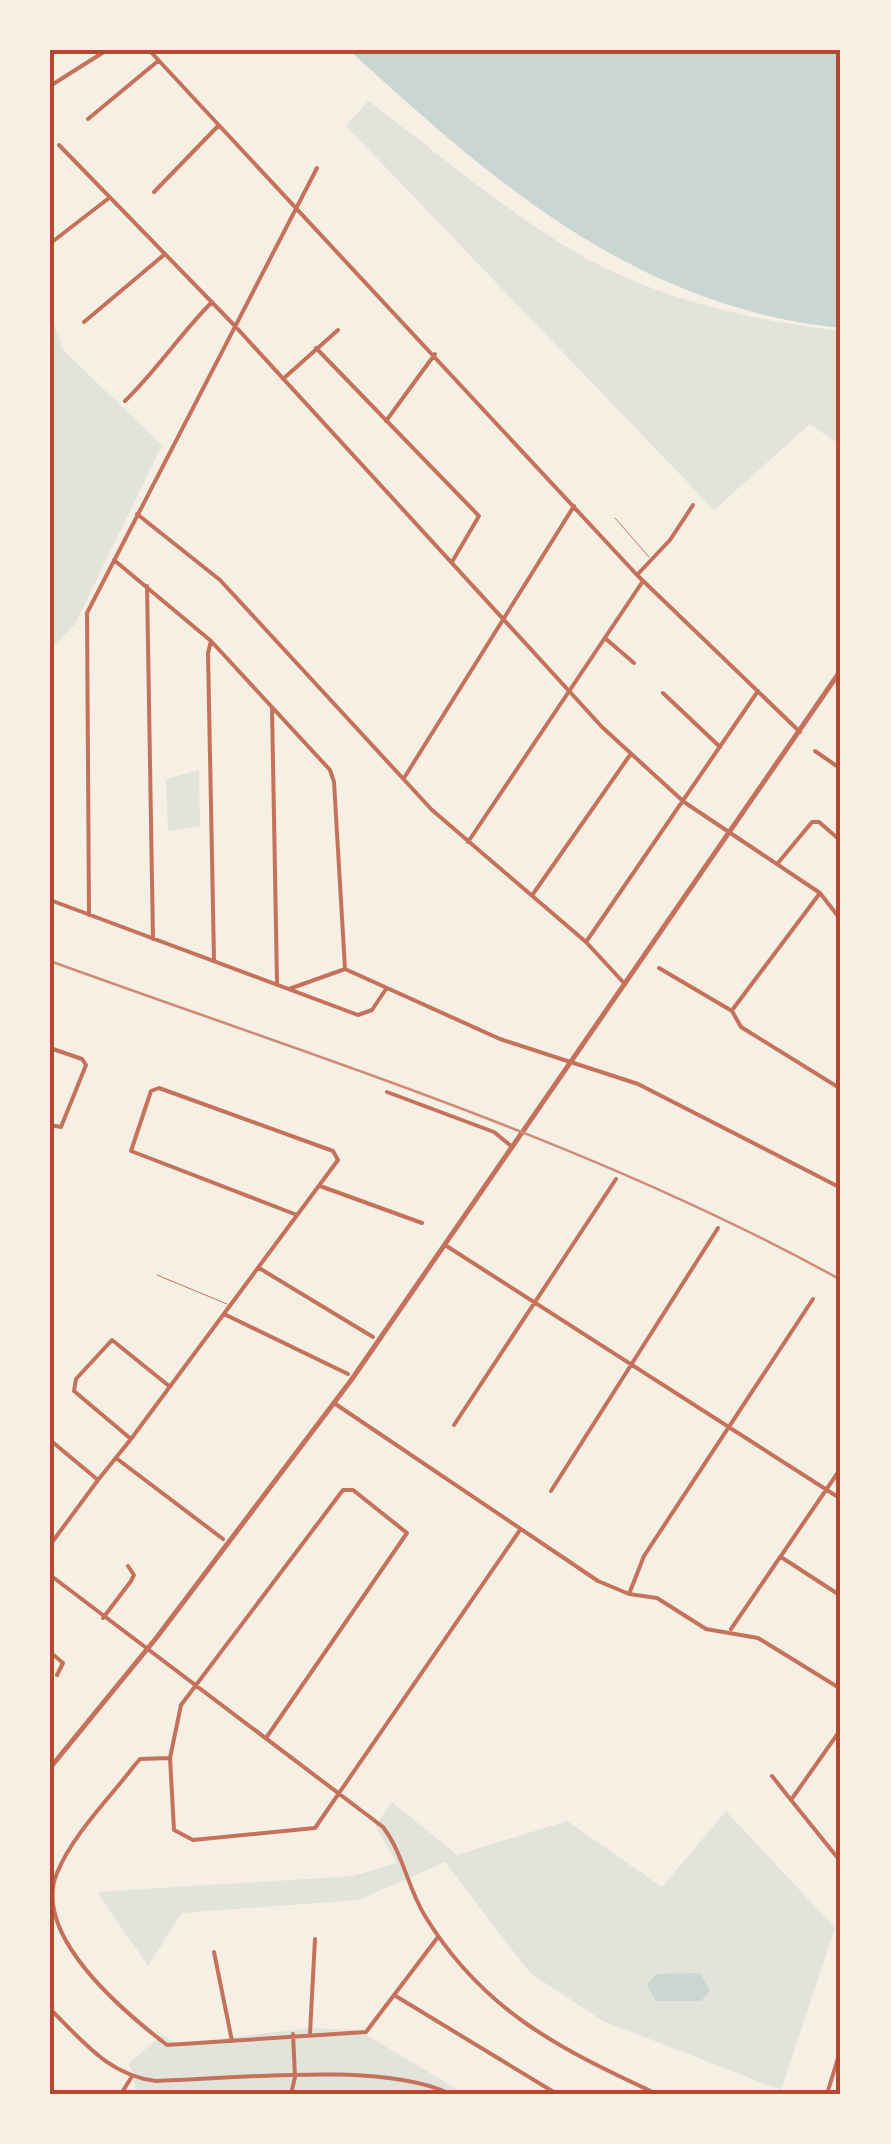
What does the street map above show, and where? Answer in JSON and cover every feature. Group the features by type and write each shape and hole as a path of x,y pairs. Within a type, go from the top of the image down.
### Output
{"street":[{"path":"50,86 107,50"},
{"path":"149,50 637,576 800,732"},
{"path":"88,118 158,61"},
{"path":"154,192 218,126"},
{"path":"58,145 212,302 630,755 684,802 820,893 841,920"},
{"path":"88,915 87,613 317,168"},
{"path":"52,242 109,198"},
{"path":"84,322 165,254"},
{"path":"125,401 163,364 175,339 212,302"},
{"path":"283,379 338,330"},
{"path":"316,348 479,516 452,562"},
{"path":"386,420 435,354"},
{"path":"637,576 693,505"},
{"path":"404,780 574,506"},
{"path":"137,514 257,616 404,780 468,842 586,942 623,982"},
{"path":"114,560 211,641 330,770 334,782 345,970"},
{"path":"468,842 642,581"},
{"path":"147,586 153,939"},
{"path":"606,638 634,663"},
{"path":"211,641 208,653 214,962"},
{"path":"50,1768 334,1403 841,670"},
{"path":"586,942 758,691"},
{"path":"663,693 720,747"},
{"path":"272,708 277,985"},
{"path":"815,751 841,769"},
{"path":"532,895 630,755"},
{"path":"778,862 812,822 819,822 841,841"},
{"path":"732,1011 820,893"},
{"path":"50,900 366,1016 387,987"},
{"path":"659,968 732,1011 741,1027 841,1089"},
{"path":"288,989 345,970 500,1039 638,1084 841,1188"},
{"path":"50,1048 82,1059 86,1065 61,1127 50,1125"},
{"path":"50,1545 320,1186 338,1157 333,1150 160,1088 151,1090 131,1150 298,1215"},
{"path":"387,1092 494,1132 511,1146"},
{"path":"454,1426 616,1179"},
{"path":"320,1186 422,1223"},
{"path":"551,1491 718,1228"},
{"path":"444,1244 841,1499"},
{"path":"259,1268 374,1337"},
{"path":"629,1594 644,1556 813,1299"},
{"path":"224,1314 348,1374"},
{"path":"131,1438 74,1391 76,1379 112,1340 169,1386"},
{"path":"334,1403 598,1580 629,1594 658,1598 706,1629 758,1638 841,1689"},
{"path":"50,1440 98,1480"},
{"path":"116,1458 223,1539"},
{"path":"730,1631 841,1468"},
{"path":"266,1738 407,1533 352,1490 338,1495 181,1705 170,1758 174,1830 193,1840 309,1831 322,1822 520,1530"},
{"path":"781,1556 841,1596"},
{"path":"103,1618 134,1575 128,1566"},
{"path":"50,1575 341,1793 391,1838 414,1899 438,1936 462,1970 518,2020 596,2066 658,2094"},
{"path":"50,1652 63,1663 57,1674"},
{"path":"791,1800 841,1728"},
{"path":"170,1758 140,1759 73,1847 53,1883 54,1918 71,1952 168,2046 310,2033 356,2036 366,2032 438,1936"},
{"path":"772,1776 841,1862"},
{"path":"310,2033 315,1939"},
{"path":"214,1952 232,2041"},
{"path":"394,1995 556,2093"},
{"path":"50,2009 106,2064 131,2078 389,2077 450,2094"},
{"path":"291,2094 295,2077 293,2034"},
{"path":"827,2094 841,2048"},
{"path":"120,2094 131,2078"}],"lane":[{"path":"616,518 652,560"},
{"path":"157,1274 230,1306"}],"shaded area":[{"path":"349,50 841,50 841,328 766,315 697,294 633,266 572,231 515,191"},
{"path":"368,101 514,212 597,264 698,304 841,331 841,446 810,424 714,510 346,126"},
{"path":"50,311 63,350 162,445 75,624 50,650"},
{"path":"199,770 200,826 168,831 166,779"},
{"path":"392,1802 457,1855 567,1821 662,1887 726,1811 835,1928 781,2090 603,2021 530,1973 445,1862 358,1900 182,1913 148,1966 97,1892 353,1876 397,1863 375,1826"},
{"path":"700,1973 710,1990 701,2001 656,2001 647,1985 656,1974"},
{"path":"308,2028 358,2030 465,2094 137,2094 129,2063 162,2035 177,2044"}],"railway":[{"path":"50,961 552,1144 746,1231 841,1280"}]}
